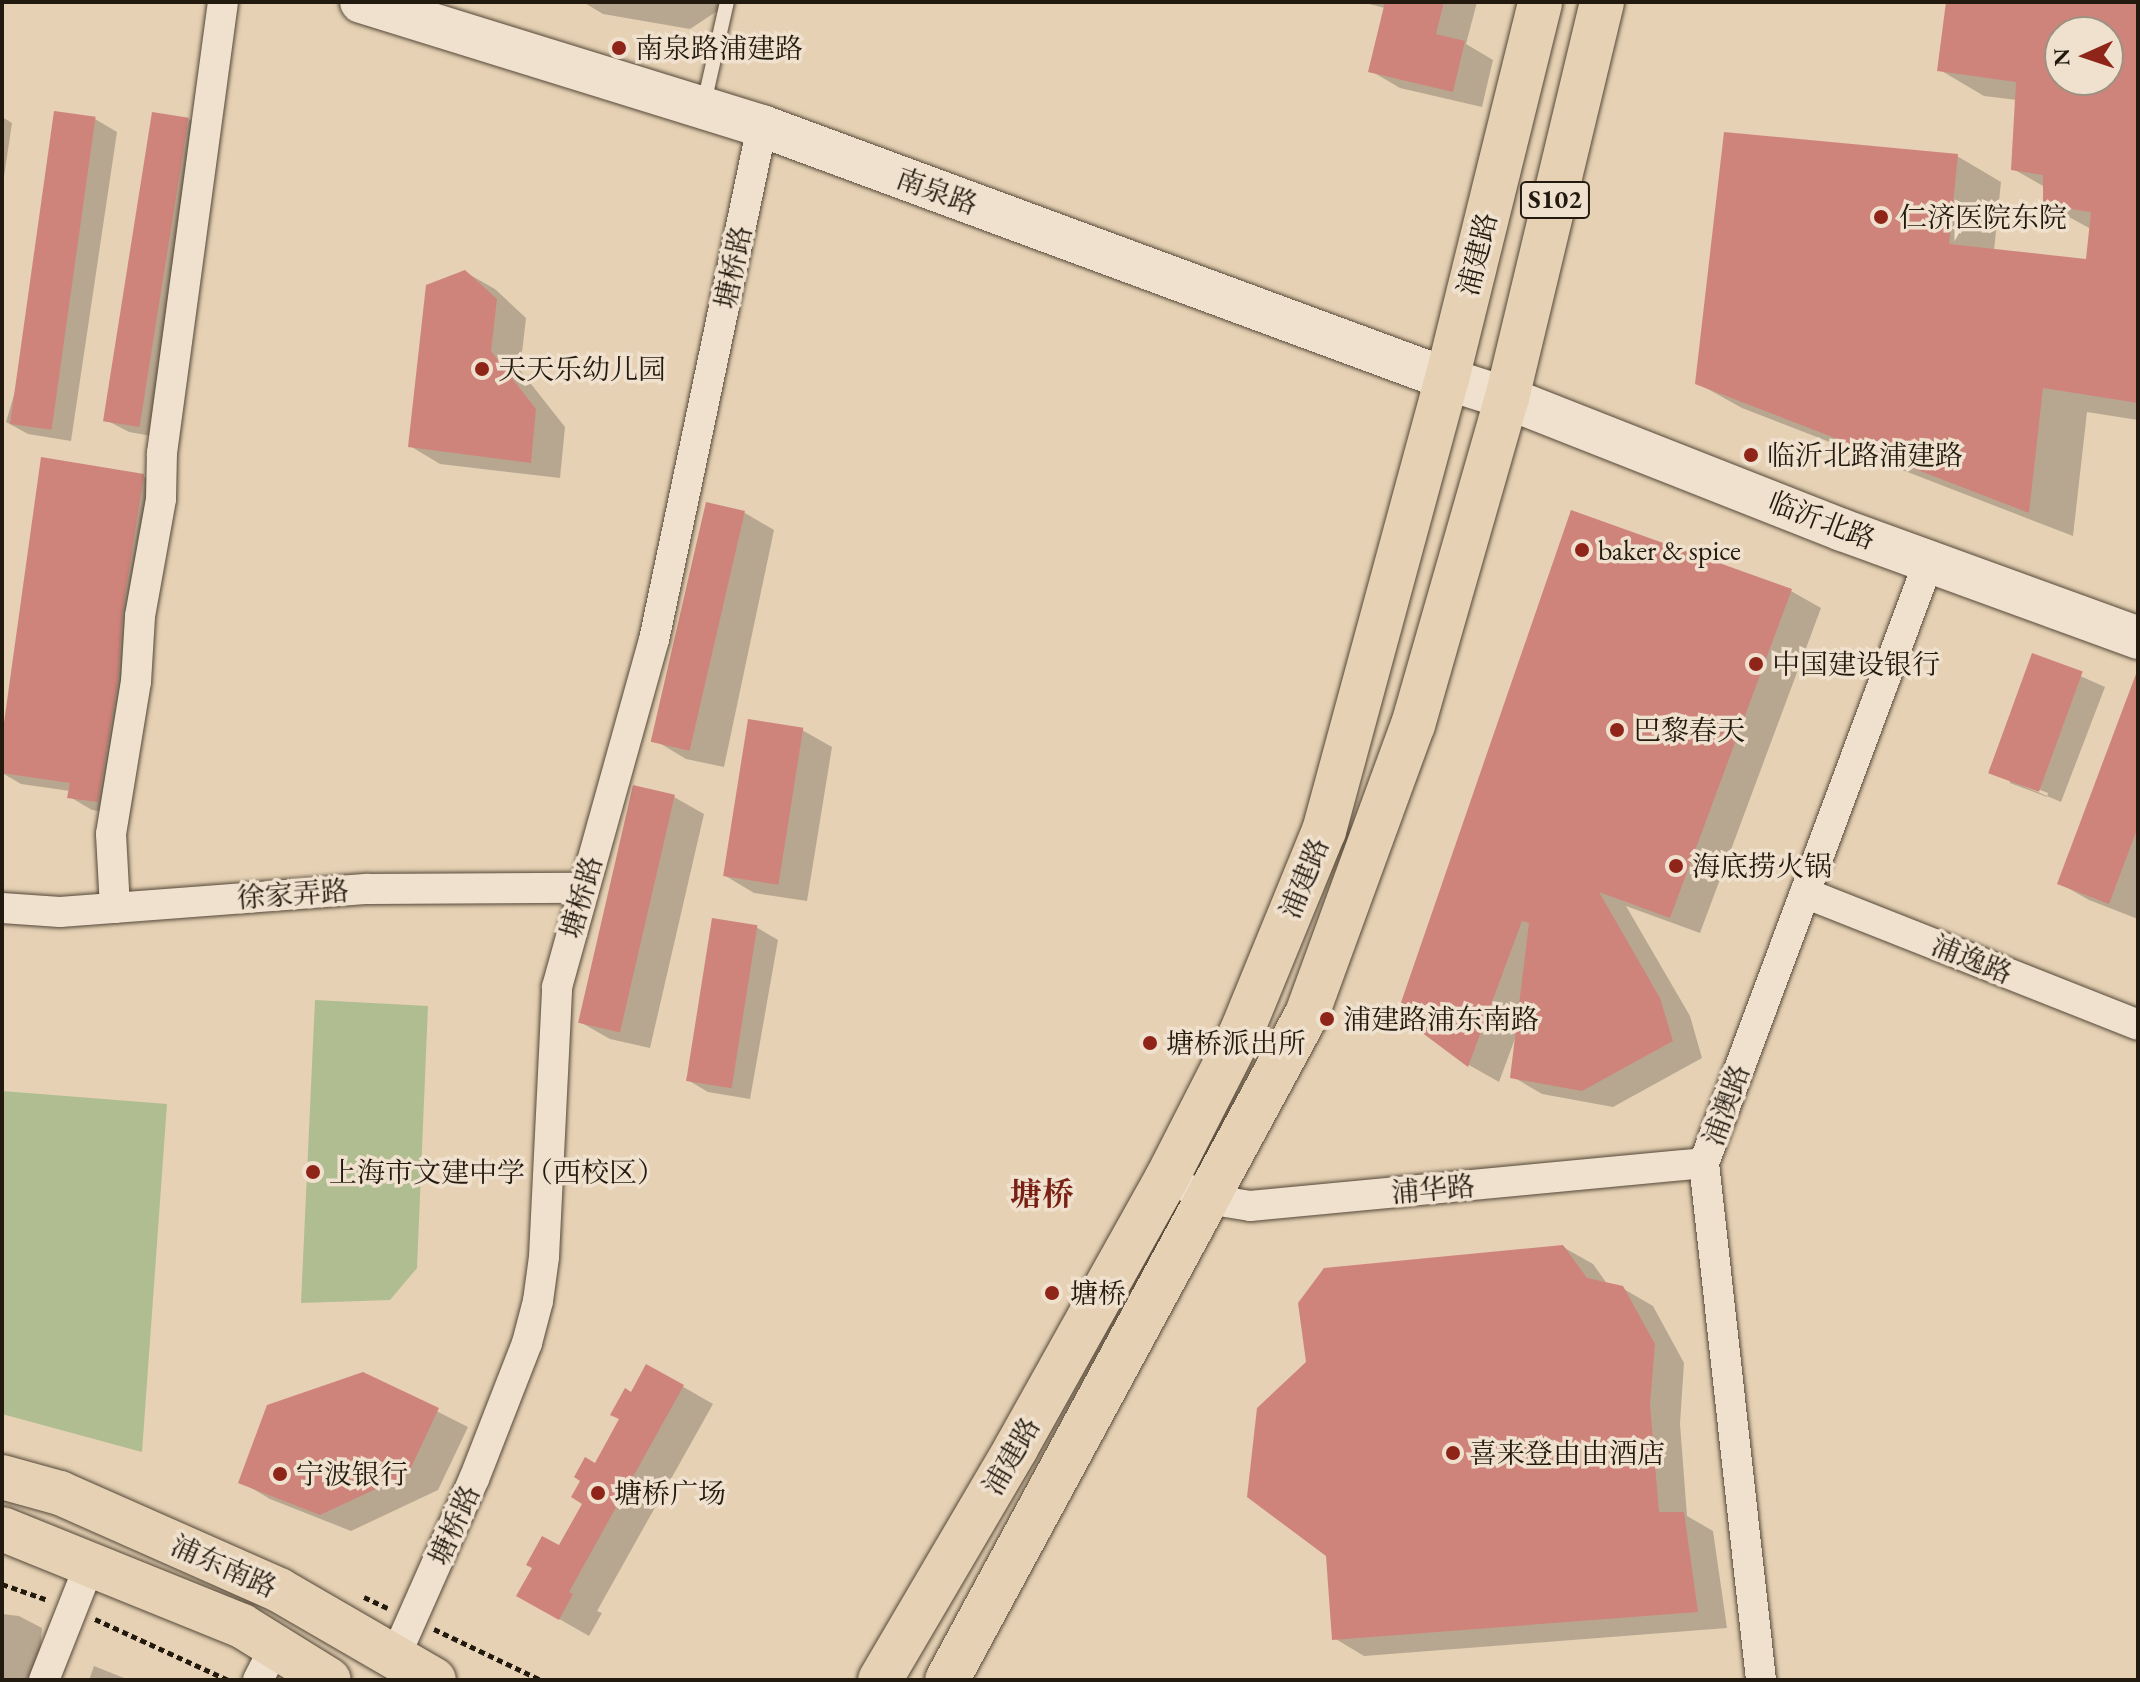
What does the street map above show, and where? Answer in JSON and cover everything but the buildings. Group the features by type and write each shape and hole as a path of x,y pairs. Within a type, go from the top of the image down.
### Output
{"main road":[{"name":"浦建路","path":"880,1680 1016,1448 1167,1178 1241,1033 1324,831 1447,379 1540,2"},
{"name":"浦建路","path":"947,1680 1307,1014 1413,725 1507,398 1602,2"},
{"name":"浦东南路","path":"2,1477 60,1493 279,1590 434,1680"},
{"name":"浦东南路","path":"2,1529 242,1626 267,1663 329,1680"}],"street":[{"path":"115,908 111,834 136,682 140,616 161,499 162,453 223,2"},
{"name":"南泉路","path":"361,2 704,105 1447,379 1507,398"},
{"name":"塘桥路","path":"395,1657 474,1479 527,1343 538,1301 544,1257 554,1008 584,888 654,640 762,126"},
{"name":"临沂北路","path":"1507,398 2138,638"},
{"name":"浦澳路","path":"1761,1680 1704,1163 1929,561"},
{"name":"徐家弄路","path":"2,908 41,912 368,889 584,888"},
{"name":"浦逸路","path":"1805,893 2138,1025"},
{"name":"浦华路","path":"1167,1178 1207,1199 1250,1206 1704,1163"},
{"path":"44,1680 90,1564"}],"lane":[{"path":"704,105 727,2"}],"path":[{"path":"2,1584 71,1608 228,1680"}],"green space":[{"path":"315,1000 428,1006 417,1268 390,1300 301,1303"},
{"path":"2,1091 167,1104 142,1452 2,1414"}],"place":[{"name":"南泉路浦建路","path":"619,48"},
{"name":"仁济医院东院","path":"1881,217"},
{"name":"天天乐幼儿园","path":"482,369"},
{"name":"临沂北路浦建路","path":"1751,455"},
{"name":"baker & spice","path":"1582,550"},
{"name":"中国建设银行","path":"1756,664"},
{"name":"巴黎春天","path":"1617,730"},
{"name":"海底捞火锅","path":"1676,866"},
{"name":"浦建路浦东南路","path":"1327,1019"},
{"name":"塘桥派出所","path":"1150,1043"},
{"name":"上海市文建中学（西校区）","path":"313,1172"},
{"name":"塘桥","path":"1052,1293"},
{"name":"喜来登由由酒店","path":"1453,1453"},
{"name":"宁波银行","path":"280,1474"},
{"name":"塘桥广场","path":"598,1493"}],"district":[{"name":"塘桥","path":"1042,1194"}]}
